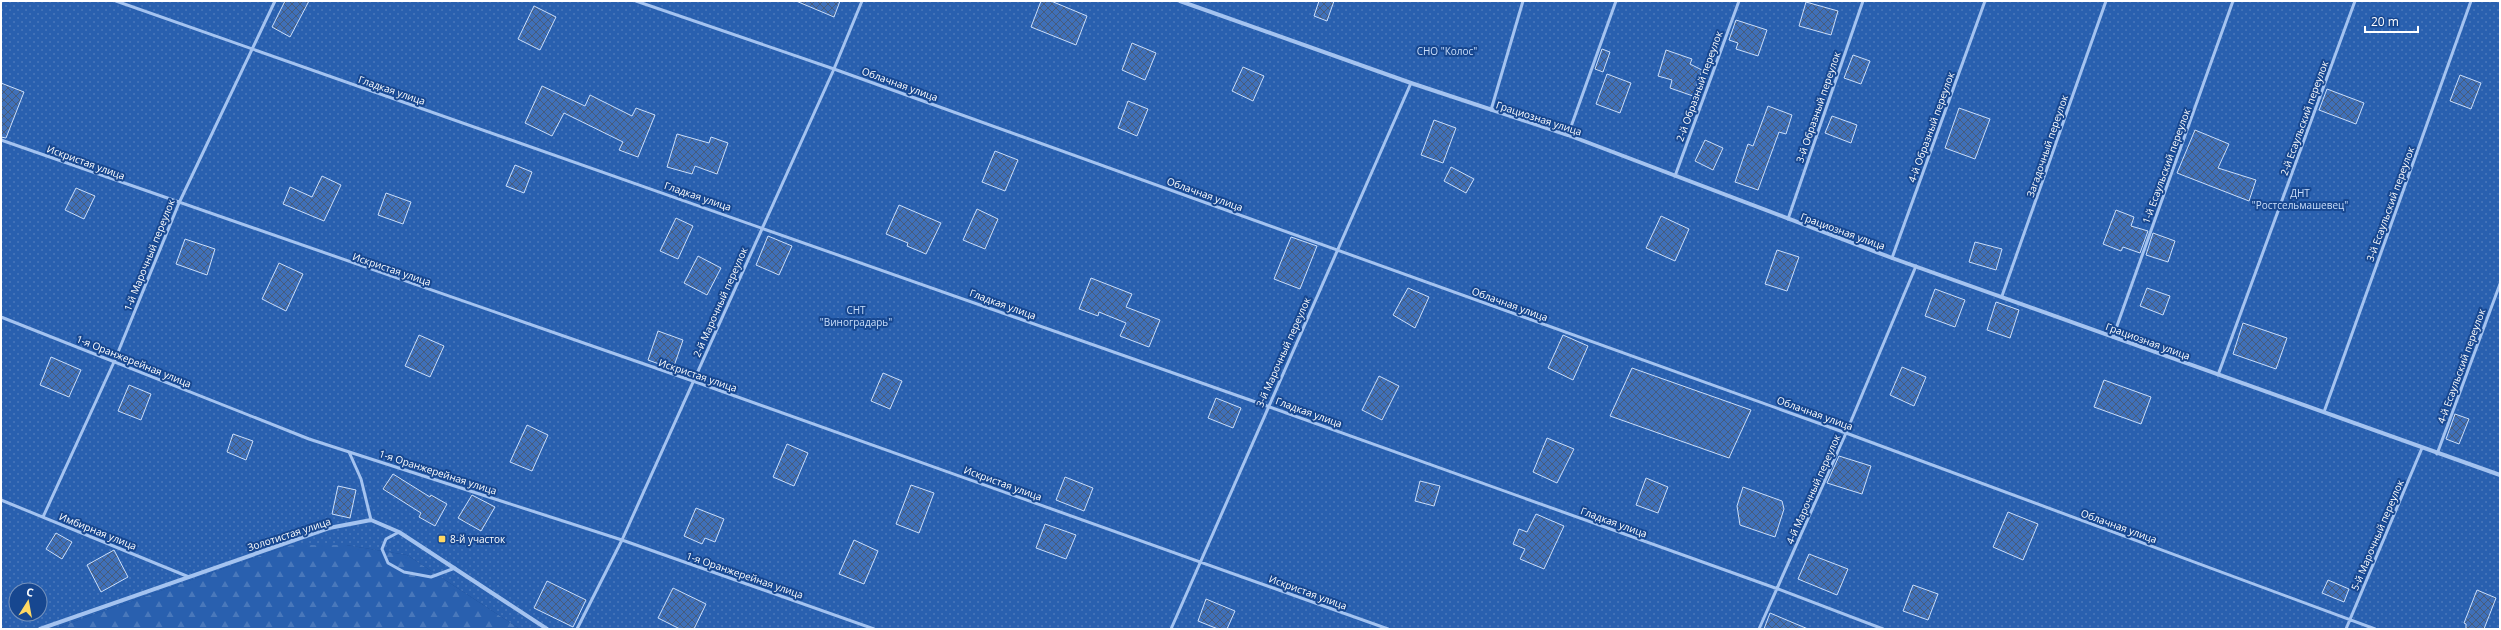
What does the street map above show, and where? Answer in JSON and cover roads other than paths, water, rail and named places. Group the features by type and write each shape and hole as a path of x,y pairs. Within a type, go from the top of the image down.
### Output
{"street":[{"name":"Грациозная улица","path":"1180,1 1411,83 1568,135 1674,177 1892,258 2002,296 2218,376 2500,475"},
{"path":"372,520 399,532 547,629"},
{"name":"Золотистая улица","path":"40,629 329,528 372,520"}],"lane":[{"name":"Гладкая улица","path":"116,1 252,50 763,227 1268,406 1778,589 1883,629"},
{"name":"1-й Марочный переулок","path":"43,517 114,362 179,203 275,1"},
{"name":"Облачная улица","path":"636,1 834,69 1846,433 2375,629"},
{"name":"2-й Марочный переулок","path":"578,629 622,540 834,69 862,1"},
{"path":"1491,110 1523,1"},
{"path":"1568,135 1616,1"},
{"name":"2-й Образный переулок","path":"1674,177 1738,1"},
{"name":"3-й Образный переулок","path":"1788,219 1863,1"},
{"name":"4-й Образный переулок","path":"1892,258 1985,1"},
{"name":"Загадочный переулок","path":"2002,296 2106,1"},
{"name":"1-й Есаульский переулок","path":"2113,337 2233,1"},
{"name":"2-й Есаульский переулок","path":"2218,376 2355,1"},
{"name":"3-й Есаульский переулок","path":"2324,412 2471,1"},
{"name":"3-й Марочный переулок","path":"1171,629 1411,83"},
{"name":"Искристая улица","path":"1,140 693,381 1388,629"},
{"name":"4-й Марочный переулок","path":"1759,629 1846,433 1916,266"},
{"name":"4-й Есаульский переулок","path":"2437,454 2500,284"},
{"name":"1-я Оранжерейная улица","path":"1,317 309,439 622,540 874,629"},
{"name":"5-й Марочный переулок","path":"2346,629 2422,448"},
{"path":"350,452 361,479 372,520"},
{"name":"Имбирная улица","path":"1,500 189,577"},
{"path":"399,532 386,539 382,549 388,563 404,572 432,577 455,568"}],"place":[{"name":"8-й участок","path":"442,539"}],"park label":[{"name":"СНО \"Колос\"","path":"1447,51"},
{"name":"ДНТ \"Ростсельмашевец\"","path":"2300,198"},
{"name":"СНТ \"Виноградарь\"","path":"856,316"}]}
